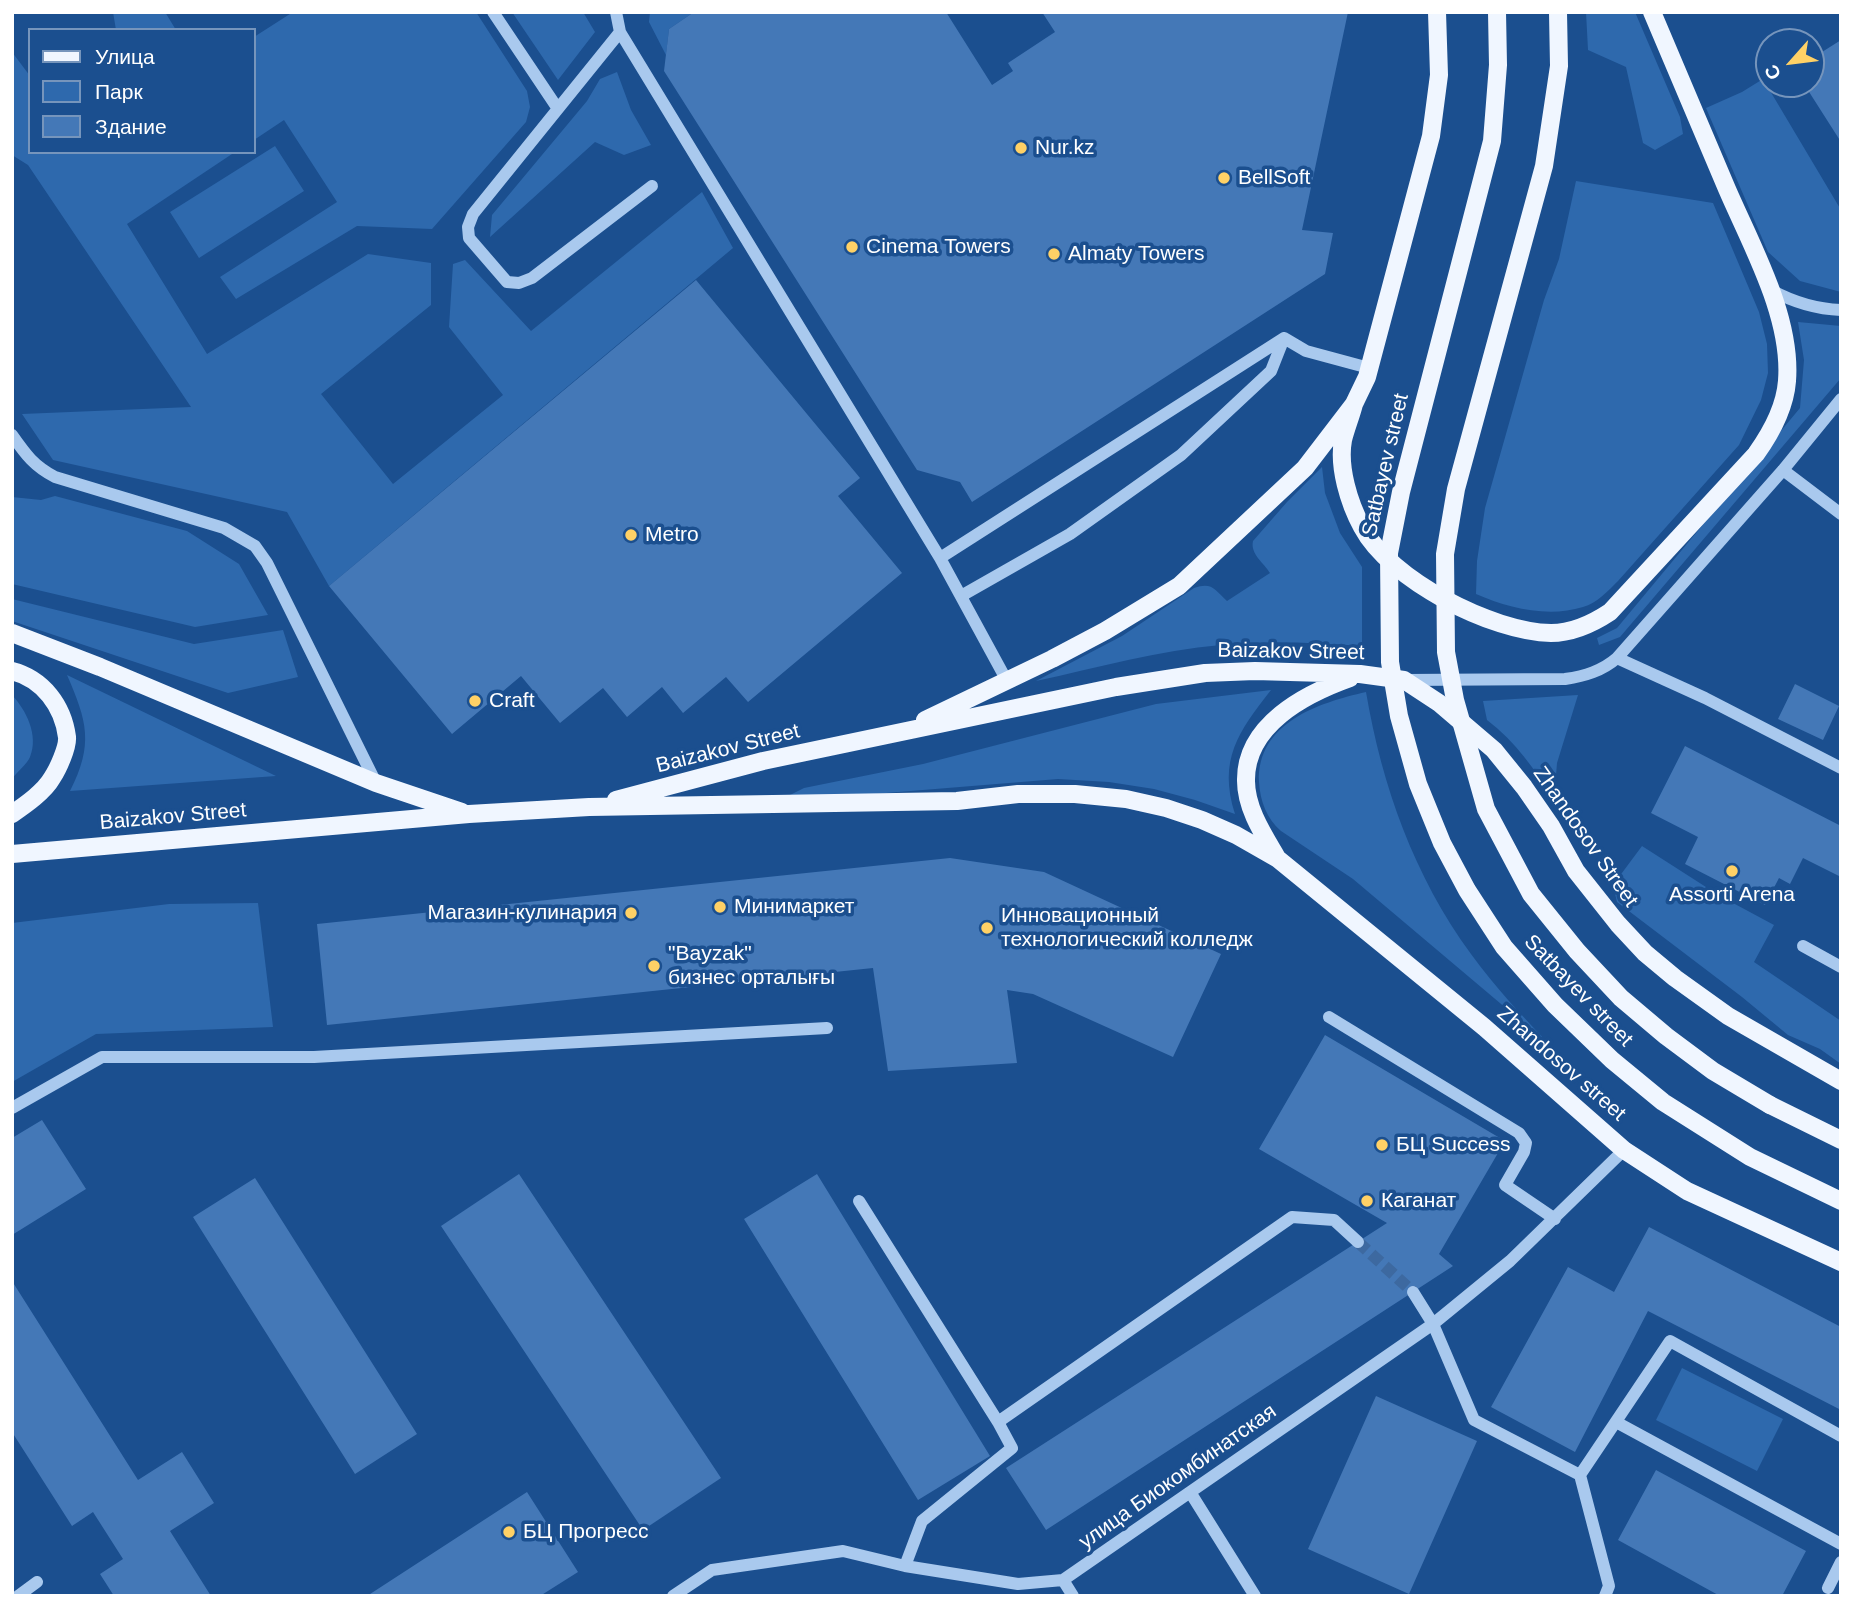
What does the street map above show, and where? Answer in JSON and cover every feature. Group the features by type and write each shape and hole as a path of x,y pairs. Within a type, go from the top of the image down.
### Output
{"main road":[{"path":"1437,12 1439,75 1432,136 1367,377 1354,404 1343,440 1345,477 1363,528 1381,552 1411,578 1481,618 1521,629 1552,633 1569,631 1597,621 1610,612 1756,454 1771,434 1787,383 1786,343 1771,290 1652,12"},
{"name":"Satbayev street","path":"1497,12 1492,141 1401,492 1389,553 1390,662 1399,716 1418,784 1442,843 1467,890 1504,947 1555,1005 1612,1060 1663,1102 1750,1157 1841,1201"},
{"name":"Satbayev street","path":"1558,12 1559,66 1544,166 1457,489 1445,554 1446,652 1461,724 1486,809 1507,851 1531,894 1577,951 1621,998 1713,1071 1770,1105 1841,1140"},
{"path":"897,734 1105,631 1178,586 1305,468 1354,404"},
{"path":"12,633 376,783 468,814"},
{"path":"12,671 28,675 55,700 67,740 52,779 12,814"},
{"name":"Baizakov Street","path":"589,807 763,761 813,744 897,734 1116,687 1205,673 1255,671 1360,674 1404,680"},
{"path":"1278,859 1261,831 1250,804 1246,782 1249,762 1257,740 1272,722 1310,694 1360,674"},
{"name":"Zhandosov Street","path":"1404,680 1439,703 1494,750 1531,797 1576,871 1645,953 1728,1016 1841,1081"},
{"name":"Baizakov Street","path":"12,854 468,814 589,807 957,801 1018,793 1075,794 1126,799 1166,808 1236,835 1278,859"},
{"name":"Zhandosov street","path":"1278,859 1484,1027 1624,1150 1687,1191 1841,1262"}],"street":[{"path":"493,12 558,109"},
{"path":"616,12 620,33 940,558 1007,681"},
{"path":"620,33 473,214 468,228 469,238 507,282 519,283 532,278 652,186"},
{"path":"1771,290 1792,301 1823,309 1841,310"},
{"path":"940,558 1284,338"},
{"path":"1284,338 1306,351 1369,368"},
{"path":"961,596 1070,534 1181,455 1271,371 1284,338"},
{"name":"Baizakov Street","path":"1404,680 1565,679 1584,676 1606,667 1783,470 1841,399"},
{"path":"12,435 39,468 55,477 224,528 255,546 267,563 376,783"},
{"path":"1783,470 1841,514"},
{"path":"1617,657 1705,698 1841,768"},
{"path":"1802,946 1841,967"},
{"path":"1329,1017 1520,1133 1525,1143 1524,1152 1506,1185 1555,1219"},
{"path":"12,1108 102,1057 314,1057 827,1028"},
{"name":"улица Биокомбинатская","path":"673,1596 712,1570 843,1551 905,1566 1018,1584 1063,1580 1433,1324 1510,1261 1624,1150"},
{"path":"859,1201 1012,1447 922,1521 905,1566"},
{"path":"998,1422 1292,1217 1334,1220 1358,1242"},
{"path":"1413,1292 1433,1324 1474,1420 1580,1475 1609,1586 1605,1596"},
{"path":"1580,1475 1670,1341 1841,1436"},
{"path":"1616,1422 1841,1544"},
{"path":"1190,1492 1255,1596"},
{"path":"1828,1588 1841,1562"},
{"path":"1063,1580 1073,1596"},
{"path":"18,1596 37,1582"}],"green space":[{"path":"113,12 165,12 175,28 116,28"},
{"path":"293,12 476,12 527,91 530,107 526,122 432,229 357,226 236,299 220,277 337,202 284,120 256,139 256,36"},
{"path":"512,12 583,12 595,32 558,80"},
{"path":"650,12 694,12 669,29 666,55 649,22"},
{"path":"1586,12 1635,12 1680,117 1683,134 1655,150 1643,143 1626,67 1588,50"},
{"path":"12,52 28,73 28,154 232,154 127,224 207,354 368,254 431,263 431,305 321,394 393,484 503,395 449,327 453,264 465,260 531,331 702,192 733,248 329,586 287,512 53,460 22,414 191,407 28,165 12,155"},
{"path":"617,72 631,110 651,145 624,155 595,142 490,237 492,215 587,101 600,79"},
{"path":"1755,84 1755,98 1774,98 1841,210 1841,292 1800,281 1768,252 1706,108"},
{"path":"275,146 304,191 199,258 170,212"},
{"path":"1576,181 1713,203 1759,312 1767,344 1768,373 1761,400 1739,445 1618,581 1588,605 1556,612 1528,610 1476,594 1477,561 1485,508 1544,300 1559,259"},
{"path":"1798,322 1841,326 1841,378 1620,637 1599,645 1597,638 1617,628 1800,408 1804,360"},
{"path":"1322,467 1325,493 1340,533 1362,567 1362,646 1274,642 1198,647 1036,681 1122,636 1194,588 1209,586 1227,601 1270,573 1255,554 1253,541"},
{"path":"55,496 187,531 239,564 268,615 195,627 12,584 12,497 41,500"},
{"path":"12,599 194,644 283,630 298,677 228,693 12,621"},
{"path":"67,675 276,776 70,791 82,760 85,733 79,706"},
{"path":"1271,690 1249,720 1234,748 1229,778 1235,814 1154,789 1109,782 1058,779 800,800 790,795 804,788 923,764 1156,704"},
{"path":"1366,692 1391,796 1417,862 1433,893 1480,966 1552,1047 1353,879 1281,831 1268,815 1259,782 1261,762 1268,745 1279,730 1294,719 1329,702"},
{"path":"12,695 30,723 33,740 29,760 12,779"},
{"path":"1578,695 1557,763 1554,800 1524,757 1487,720 1483,701"},
{"path":"1642,846 1720,896 1774,925 1754,962 1841,1021 1841,1064 1820,1049 1788,1035 1617,902 1613,885"},
{"path":"258,903 273,1027 96,1034 12,1082 12,923 169,904"},
{"path":"1682,1368 1783,1419 1757,1471 1656,1420"}],"building":[{"name":"Almaty Towers","path":"694,12 946,12 992,85 1013,71 1008,63 1055,32 1042,12 1348,12 1302,230 1333,233 1325,274 972,502 960,482 917,470 664,71 669,29"},
{"path":"1841,40 1841,142 1813,98 1825,98 1825,50"},
{"name":"Metro","path":"696,280 860,478 838,496 902,573 748,702 726,677 683,713 662,687 627,717 603,688 560,723 521,676 452,734 329,586"},
{"path":"1795,684 1839,706 1823,740 1778,719"},
{"path":"1685,746 1841,826 1841,877 1803,858 1790,884 1779,878 1765,905 1685,864 1698,837 1651,813"},
{"name":"\"Bayzak\" бизнес орталығы","path":"950,858 1044,872 1221,954 1173,1057 1033,994 1007,990 1017,1063 888,1071 873,968 327,1025 317,924"},
{"path":"1325,1035 1505,1141 1439,1254 1453,1266 1046,1530 1006,1468 1387,1223 1259,1149"},
{"path":"42,1120 86,1189 12,1235 12,1138"},
{"path":"519,1174 721,1478 643,1530 441,1226"},
{"path":"817,1174 990,1456 918,1500 744,1219"},
{"path":"255,1178 417,1434 355,1474 193,1217"},
{"path":"1649,1227 1841,1327 1841,1410 1648,1311 1575,1452 1491,1407 1568,1267 1614,1292"},
{"path":"12,1281 138,1480 182,1452 214,1503 170,1531 211,1596 114,1596 100,1574 123,1559 93,1512 72,1526 12,1432"},
{"path":"1376,1396 1477,1441 1409,1594 1308,1549"},
{"path":"1656,1470 1806,1551 1782,1596 1720,1596 1618,1540"},
{"name":"БЦ Прогресс","path":"527,1492 578,1572 540,1596 367,1596"}],"tunnel":[{"path":"1358,1242 1413,1292"}],"place":[{"name":"Nur.kz","path":"1021,148"},
{"name":"BellSoft","path":"1224,178"},
{"name":"Cinema Towers","path":"852,247"},
{"name":"Almaty Towers","path":"1054,254"},
{"name":"Metro","path":"631,535"},
{"name":"Craft","path":"475,701"},
{"name":"Assorti Arena","path":"1732,871"},
{"name":"Минимаркет","path":"720,907"},
{"name":"Магазин-кулинария","path":"631,913"},
{"name":"Инновационный технологический колледж","path":"987,928"},
{"name":"\"Bayzak\" бизнес орталығы","path":"654,966"},
{"name":"БЦ Success","path":"1382,1145"},
{"name":"Каганат","path":"1367,1201"},
{"name":"БЦ Прогресс","path":"509,1532"}]}
